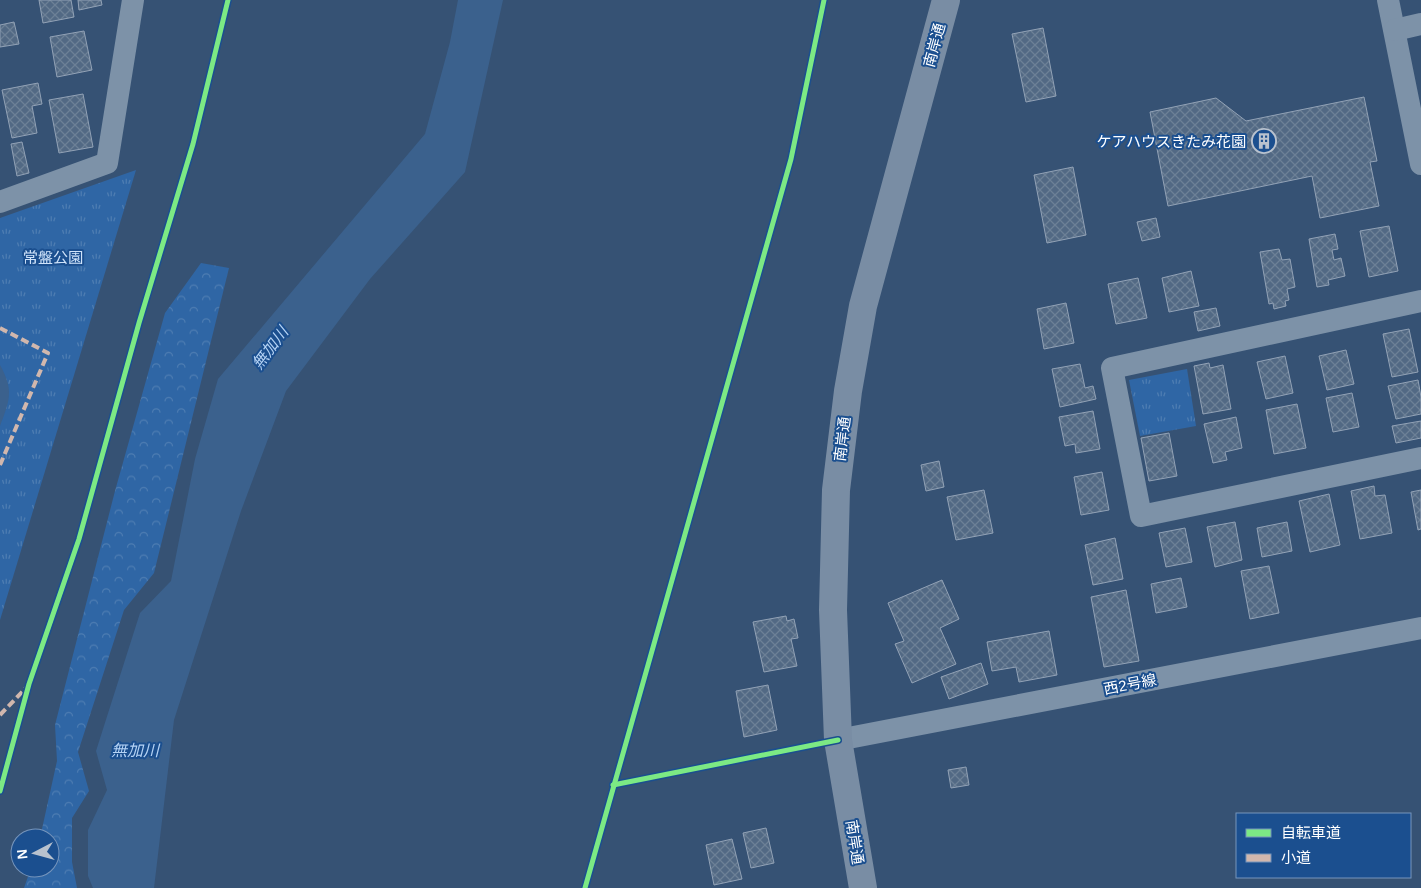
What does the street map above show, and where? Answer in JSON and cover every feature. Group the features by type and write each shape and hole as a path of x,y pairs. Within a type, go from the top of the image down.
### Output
{"main road":[{"name":"南岸通","path":"863,888 838,740 833,600 836,490 848,391 863,306 946,0"}],"street":[{"path":"0,202 107,163 133,0"},
{"path":"1388,0 1421,164"},
{"path":"1395,30 1421,24"},
{"path":"1421,302 1112,368 1141,516 1421,458"},
{"name":"西2号線","path":"838,740 1421,628"}],"green space":[{"name":"常盤公園","path":"136,170 0,620 0,218"},
{"path":"201,263 229,268 154,573 124,610 78,752 89,791 72,818 72,862 77,888 24,888 28,878 60,878 60,828 42,828 57,761 55,725 115,491 165,313"},
{"path":"1187,369 1196,426 1140,436 1129,380"}],"water":[{"name":"無加川","path":"458,0 503,0 465,172 370,279 286,391 241,511 174,720 154,888 93,888 88,876 88,830 107,790 96,751 140,613 171,581 195,459 218,379 425,134 450,42"},
{"path":"0,365 7,381 9,395 0,426"}],"building":[{"path":"39,0 71,0 74,17 43,23"},
{"path":"78,0 101,0 102,5 79,10"},
{"path":"14,22 19,44 0,47 0,25"},
{"path":"1043,28 1056,96 1026,102 1012,34"},
{"path":"84,31 92,70 57,77 50,37"},
{"path":"38,83 42,104 32,106 37,133 12,138 2,90"},
{"path":"83,94 93,147 59,153 49,100"},
{"name":"ケアハウスきたみ花園","path":"1364,97 1377,161 1370,162 1379,206 1320,218 1312,176 1168,206 1150,112 1216,98 1246,121"},
{"path":"22,142 29,173 17,176 11,144"},
{"path":"1073,167 1086,235 1047,243 1034,175"},
{"path":"1156,218 1160,237 1142,241 1137,222"},
{"path":"1389,226 1398,271 1369,277 1360,231"},
{"path":"1335,234 1338,249 1332,250 1334,260 1341,258 1345,276 1328,280 1329,285 1317,287 1309,239"},
{"path":"1279,249 1282,260 1290,259 1295,287 1287,289 1289,300 1285,301 1286,306 1274,309 1273,303 1269,304 1260,252"},
{"path":"1191,271 1199,306 1169,312 1162,278"},
{"path":"1138,278 1147,318 1116,324 1108,284"},
{"path":"1066,303 1074,343 1044,349 1037,309"},
{"path":"1216,308 1220,326 1198,331 1194,312"},
{"path":"1409,329 1418,372 1392,377 1383,334"},
{"path":"1346,350 1354,384 1327,390 1319,356"},
{"path":"1285,356 1293,393 1266,399 1257,362"},
{"path":"1209,363 1210,368 1223,365 1231,409 1203,414 1194,366"},
{"path":"1080,364 1085,388 1093,386 1096,399 1060,407 1052,369"},
{"path":"1418,380 1421,414 1396,419 1388,386"},
{"path":"1352,393 1359,427 1333,432 1326,398"},
{"path":"1297,404 1306,448 1274,454 1266,410"},
{"path":"1093,411 1100,449 1076,453 1075,444 1065,446 1059,417"},
{"path":"1236,417 1242,448 1225,452 1227,460 1213,463 1204,424"},
{"path":"1421,421 1421,438 1396,443 1392,426"},
{"path":"1169,433 1177,476 1149,481 1141,438"},
{"path":"939,461 944,487 926,491 921,465"},
{"path":"1102,472 1109,510 1081,515 1074,477"},
{"path":"1374,486 1375,496 1385,495 1392,533 1360,539 1351,491"},
{"path":"984,490 993,533 956,540 947,497"},
{"path":"1421,490 1421,529 1418,530 1411,492"},
{"path":"1329,494 1340,545 1310,552 1299,501"},
{"path":"1235,522 1242,560 1215,567 1207,527"},
{"path":"1287,522 1292,551 1262,557 1257,528"},
{"path":"1185,528 1192,562 1166,567 1159,533"},
{"path":"1115,538 1123,579 1093,585 1085,545"},
{"path":"1269,566 1279,613 1250,619 1241,571"},
{"path":"1181,578 1187,607 1156,613 1151,584"},
{"path":"942,580 959,619 940,628 956,664 912,683 895,644 904,641 888,603"},
{"path":"1126,590 1139,661 1104,667 1091,597"},
{"path":"786,616 787,621 794,619 798,638 791,639 797,666 764,672 753,622"},
{"path":"1049,631 1057,675 1019,682 1016,667 992,671 987,642"},
{"path":"981,663 988,684 949,699 941,677"},
{"path":"768,685 777,730 744,737 736,691"},
{"path":"966,767 969,785 951,788 948,770"},
{"path":"766,828 774,863 751,868 743,833"},
{"path":"732,839 742,879 714,885 706,845"}],"marked path":[{"path":"0,328 48,353 0,465"},
{"path":"0,715 26,688"}],"cycle path":[{"path":"0,791 29,684 79,539 139,323 193,144 228,0"},
{"path":"585,888 791,159 824,0"},
{"path":"613,785 838,740"}],"place":[{"name":"ケアハウスきたみ花園","path":"1264,141"}]}
